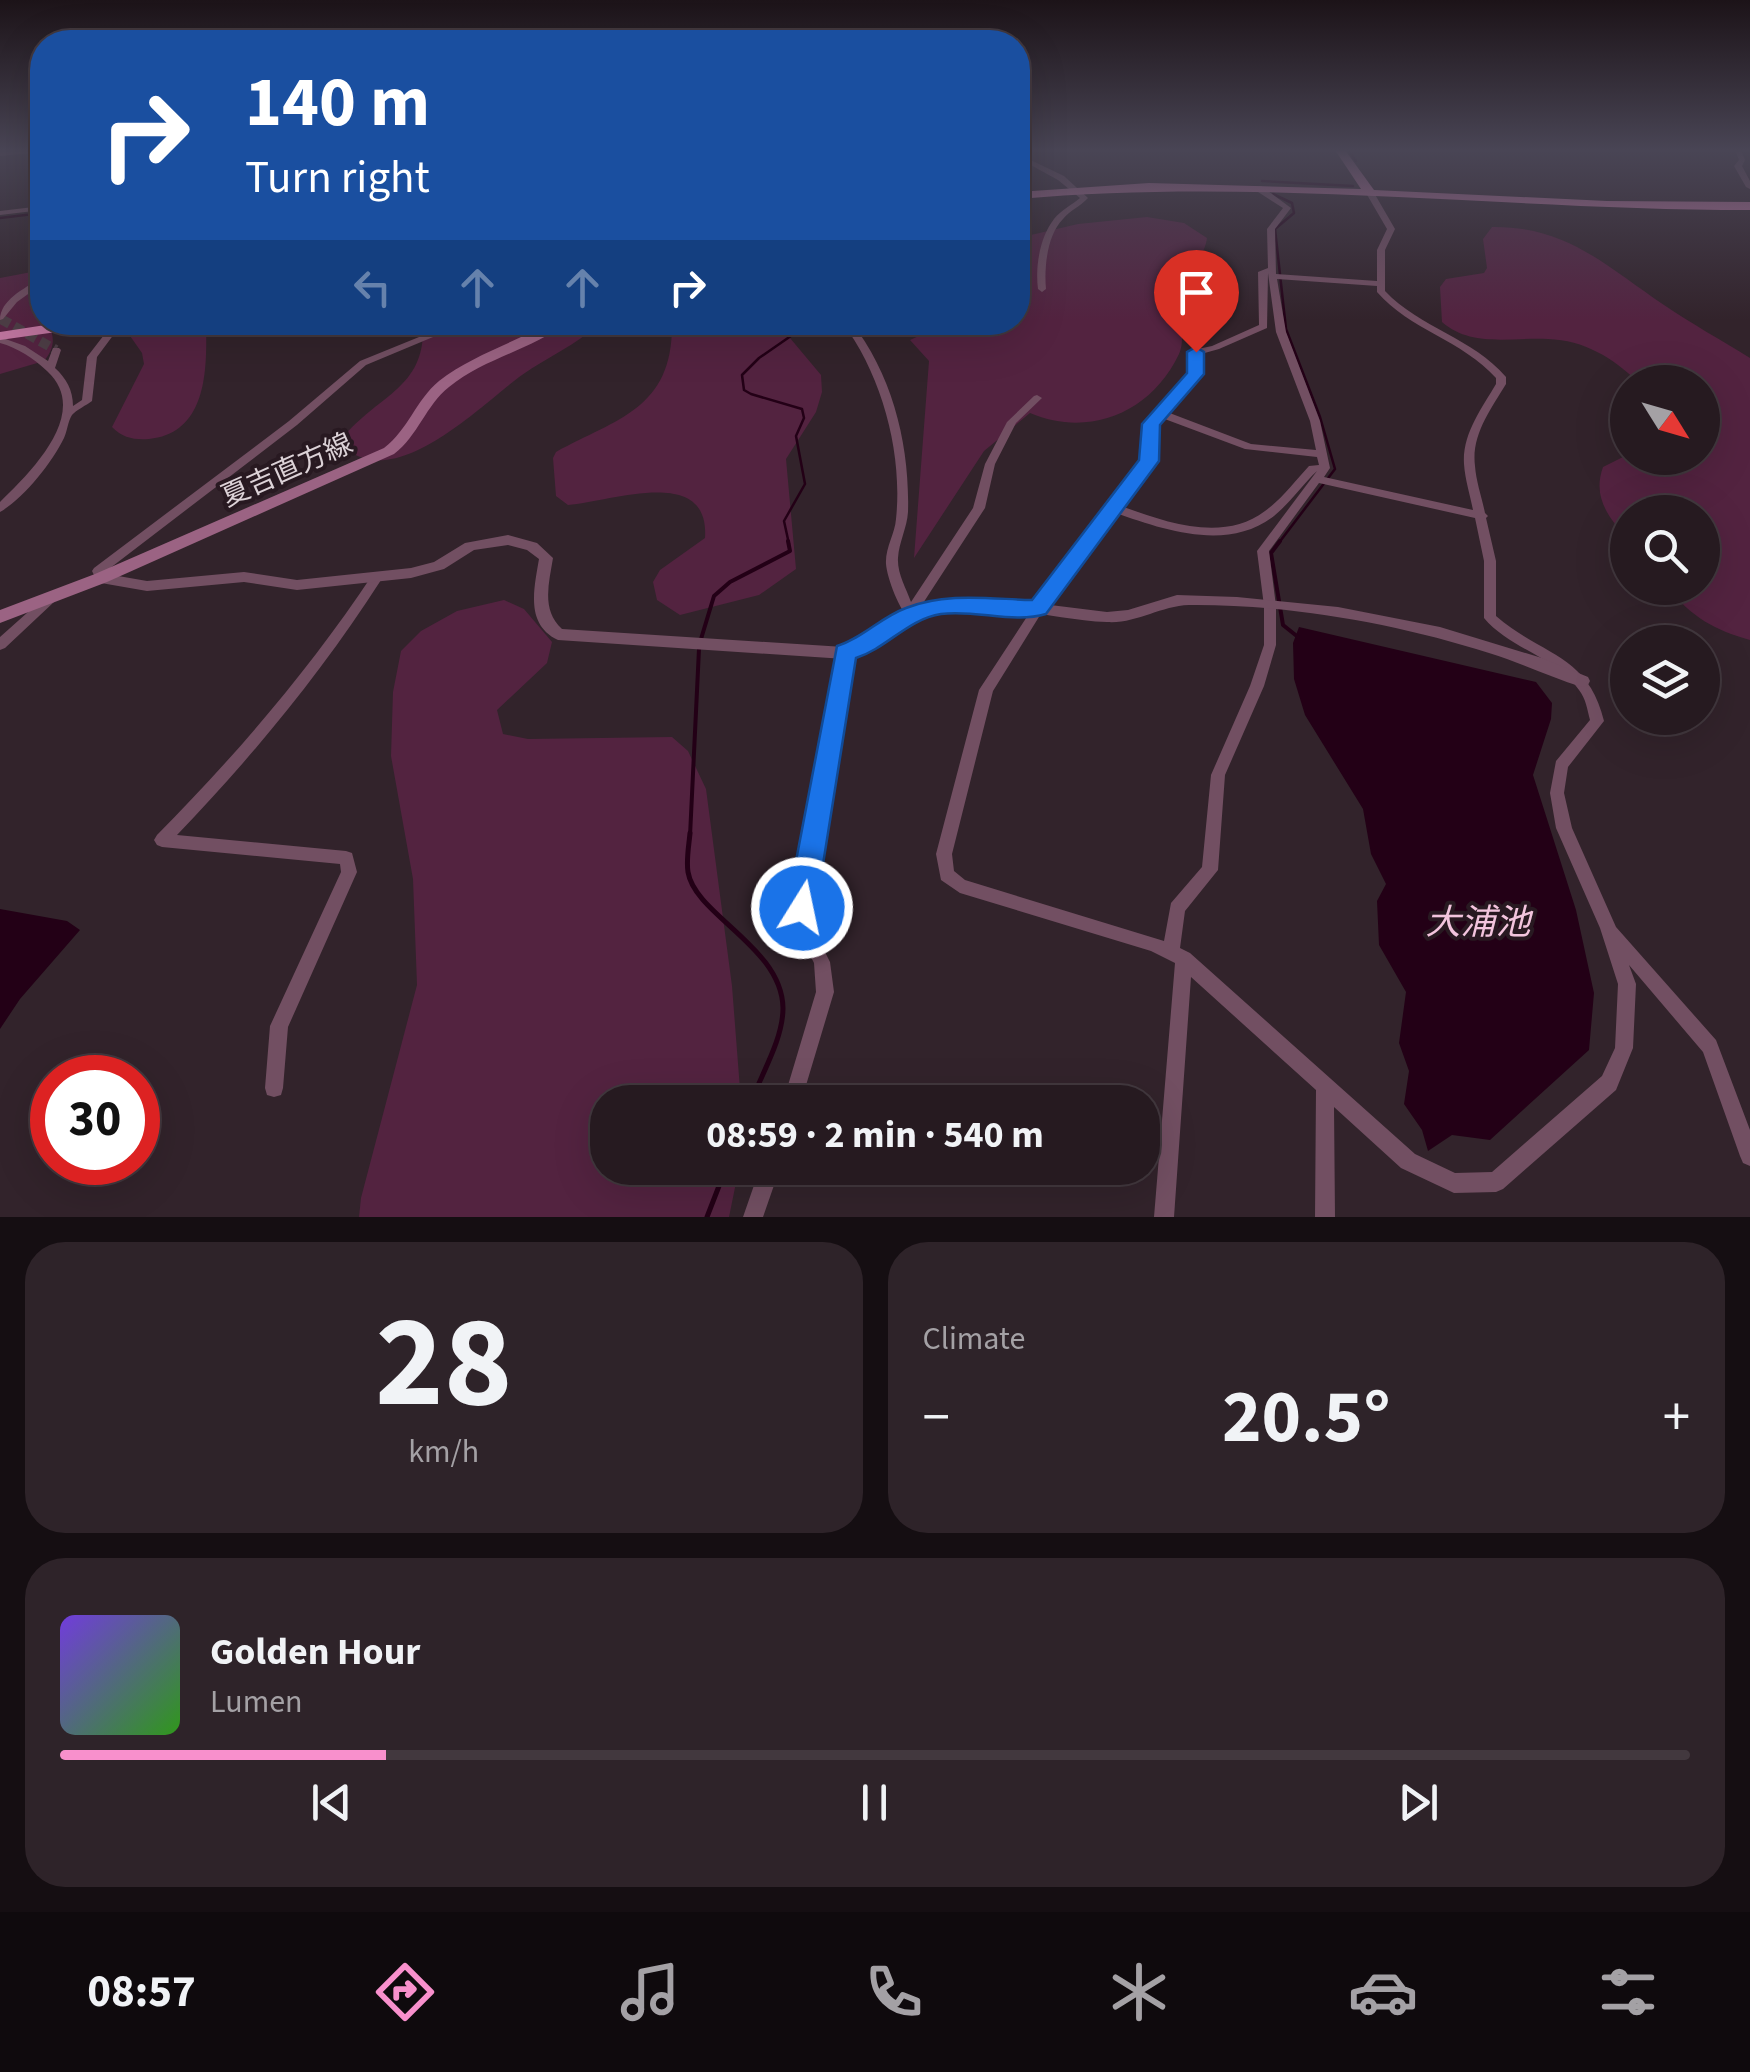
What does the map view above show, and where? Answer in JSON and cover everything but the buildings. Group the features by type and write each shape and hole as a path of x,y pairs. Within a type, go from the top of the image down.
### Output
{"main road":[{"path":"0,336 30,330"},
{"path":"0,336 30,332"},
{"name":"夏吉直方線","path":"0,617 101,578 389,451 404,440 428,398 453,377 535,335"}],"street":[{"path":"1042,288 1039,275 1048,241 1058,220 1074,207"},
{"path":"1164,1217 1177,908 1210,870 1218,775 1257,686 1270,645 1263,551 1321,473 1315,421 1281,332 1271,230 1286,207"},
{"path":"1377,207 1391,235 1381,250 1381,292 1394,306 1475,353 1501,377 1470,444 1469,465 1490,561 1490,618 1516,642 1569,666 1595,700 1597,720 1561,765 1556,793 1564,828 1608,928 1626,984 1624,1048 1609,1083 1496,1182 1454,1182 1408,1161 1177,956 1154,944 960,886 946,874 944,854 986,690 1038,608 1149,461 1151,424 1195,374 1196,352 1224,348 1264,326 1262,272 1380,284"},
{"path":"0,213 30,209"},
{"path":"0,317 30,289"},
{"path":"68,414 87,401 92,357 109,335"},
{"path":"433,335 363,364 293,423 98,571 101,578 147,586 244,578 297,585 438,566 470,546 508,540 532,546 546,558 539,610 546,625 558,634 845,653 865,646 910,614 979,508 990,464 1012,422 1037,398"},
{"path":"858,335 884,394 902,461 902,521 892,562 910,614"},
{"path":"0,336 51,366 69,398 68,414 52,455 0,508"},
{"path":"51,366 56,350"},
{"path":"1159,413 1249,446 1321,454"},
{"path":"1114,508 1166,527 1237,531 1264,518 1313,468 1482,516"},
{"path":"274,1088 279,1026 349,872 346,858 162,840 281,712 348,625 377,577"},
{"path":"0,644 50,599"},
{"path":"910,614 943,606 1038,608 1110,618 1136,616 1174,600 1270,606 1372,620 1514,652 1582,681"},
{"path":"798,1085 825,992 822,962 800,919 845,653"},
{"path":"1608,928 1710,1046 1750,1156"},
{"path":"1325,1086 1325,1217"},
{"path":"753,1217 764,1185"}],"shaded area":[{"path":"1147,217 1184,223 1207,238 1181,293 1179,354 1152,392 1116,415 1074,423 1030,413 984,451 914,558 929,361 910,340 921,335 1030,335 1030,235 1078,224"},
{"path":"1492,227 1519,228 1564,241 1750,358 1750,640 1704,621 1684,605 1720,605 1720,495 1610,495 1610,516 1601,498 1600,478 1603,467 1610,464 1610,475 1720,475 1720,365 1618,365 1586,347 1561,340 1479,338 1454,330 1442,322 1440,287 1446,279 1484,273 1487,268 1483,239"},
{"path":"30,272 30,335 52,335 53,342 44,361 0,374 0,278"},
{"path":"129,335 206,335 204,378 193,412 183,425 168,434 134,439 112,427 144,364 142,353"},
{"path":"422,335 585,335 416,451 392,459 369,459 348,450 346,434 399,387 417,362"},
{"path":"671,335 783,335 790,338 821,375 822,392 816,412 786,459 796,569 759,595 680,615 657,600 653,582 660,570 705,538 702,515 692,501 675,494 654,493 568,505 556,496 553,458 556,452 638,407 663,375"},
{"path":"504,600 524,609 552,642 547,663 497,710 503,734 528,739 672,737 688,751 706,789 732,986 740,1085 590,1085 590,1185 736,1185 729,1217 359,1217 417,985 413,879 391,756 393,692 401,651 421,631 457,611"}],"water":[{"name":"大浦池","path":"1299,627 1536,682 1552,703 1551,719 1533,775 1576,910 1594,993 1589,1050 1490,1140 1452,1135 1428,1151 1422,1130 1404,1104 1409,1071 1399,1043 1406,992 1379,945 1377,901 1386,884 1371,854 1363,809 1305,715 1294,679 1293,643"},
{"path":"0,909 67,921 80,930 20,999 0,1029"}],"waterway":[{"path":"1278,544 1335,469 1320,417 1286,329 1275,229 1294,213 1293,207"},
{"path":"0,218 30,214"},
{"path":"789,544 784,521 805,484 796,436 804,418 802,409 751,394 744,390 742,375 792,335"},
{"path":"701,639 714,596 730,582 790,551 788,541"},
{"path":"1280,541 1271,553 1283,625 1298,637"},
{"path":"690,836 699,649"},
{"path":"690,833 687,867 694,888 769,967 779,986 783,1008 780,1032 758,1085"},
{"path":"707,1217 719,1185"}],"tunnel":[{"path":"0,318 5,321"},
{"path":"1,319 56,350"}],"route":[{"path":"802,908 842,689 845,653 865,646 910,614 943,606 1038,608 1149,461 1151,424 1195,374 1196,352"}]}
